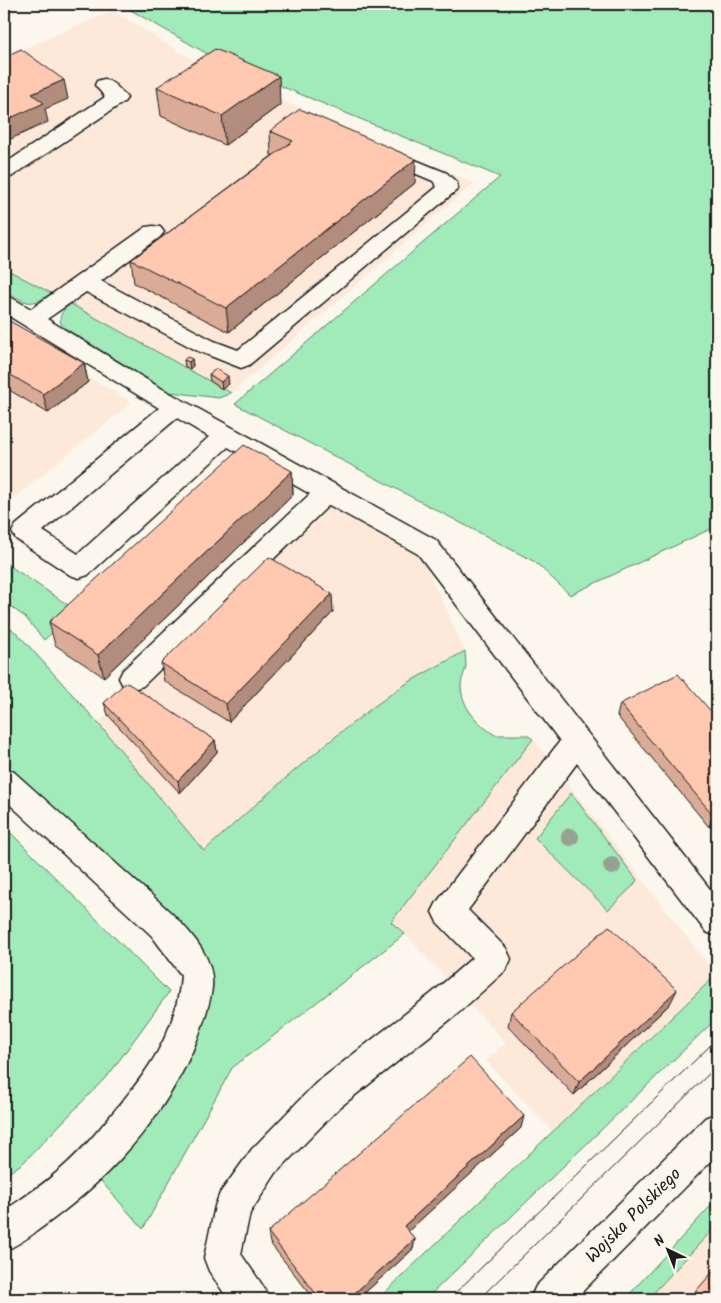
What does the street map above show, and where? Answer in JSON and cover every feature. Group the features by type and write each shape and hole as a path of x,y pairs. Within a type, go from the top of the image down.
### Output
{"street":[{"path":"4,174 118,98 104,85"},
{"path":"85,282 206,346 241,360 448,189 447,182 440,177 365,145"},
{"path":"31,320 152,232"},
{"path":"4,303 175,407 427,547 717,922"},
{"path":"175,407 25,532 79,568 226,435"},
{"path":"133,678 327,492"},
{"path":"250,1299 222,1258 233,1206 264,1161 327,1096 444,1004 495,959 448,912 577,741"},
{"path":"4,781 163,926 190,959 197,975 196,994 178,1049 155,1089 92,1164 68,1187 4,1233"},
{"name":"Wojska Polskiego","path":"549,1299 717,1130"}],"shaded area":[{"path":"113,11 208,69 474,183 231,393 4,268 4,57"},
{"path":"4,330 132,402 4,506"},
{"path":"329,502 421,556 465,651 348,726 305,760 204,851 98,723"},
{"path":"533,739 716,975 552,1131 486,1061 506,1043 405,934 391,923"},
{"path":"717,1225 717,1299 648,1299"}],"green space":[{"path":"120,4 717,4 717,526 570,595 535,562 235,404 500,177 218,60"},
{"path":"4,268 51,293 38,301 32,302 17,298 4,290"},
{"path":"71,304 231,393 219,398 169,392 63,327 60,317 63,311"},
{"path":"4,562 77,611 44,640 25,617 4,602"},
{"path":"4,624 18,634 98,723 204,851 347,727 398,689 465,651 466,666 461,683 467,708 483,726 495,735 527,735 533,739 391,922 405,934 232,1068 143,1229 95,1174 206,984 14,779 4,771"},
{"path":"571,793 637,880 608,910 535,838"},
{"path":"4,826 169,992 110,1073 23,1163 4,1176"},
{"path":"716,975 717,1018 426,1299 378,1299"},
{"path":"717,1199 717,1225 648,1299 625,1299"}],"building":[{"path":"21,49 64,80 32,94 44,103 4,121 4,57"},
{"path":"215,49 279,76 222,116 157,87"},
{"path":"300,109 416,159 226,308 131,260 293,141 270,131"},
{"path":"6,319 84,363 43,394 4,371 4,321"},
{"path":"187,357 192,359 189,362 184,360"},
{"path":"216,369 228,376 221,382 209,374"},
{"path":"244,445 292,471 98,655 49,622"},
{"path":"269,557 332,594 226,704 161,663"},
{"path":"678,674 717,718 717,813 713,815 620,704"},
{"path":"126,682 215,740 178,781 104,703"},
{"path":"609,926 677,990 579,1082 511,1012"},
{"path":"470,1057 524,1116 404,1226 415,1239 348,1299 320,1299 268,1232"},
{"path":"717,1267 717,1299 689,1299"}],"tram line":[{"path":"449,1299 717,1039"},
{"path":"479,1299 717,1066"}]}
